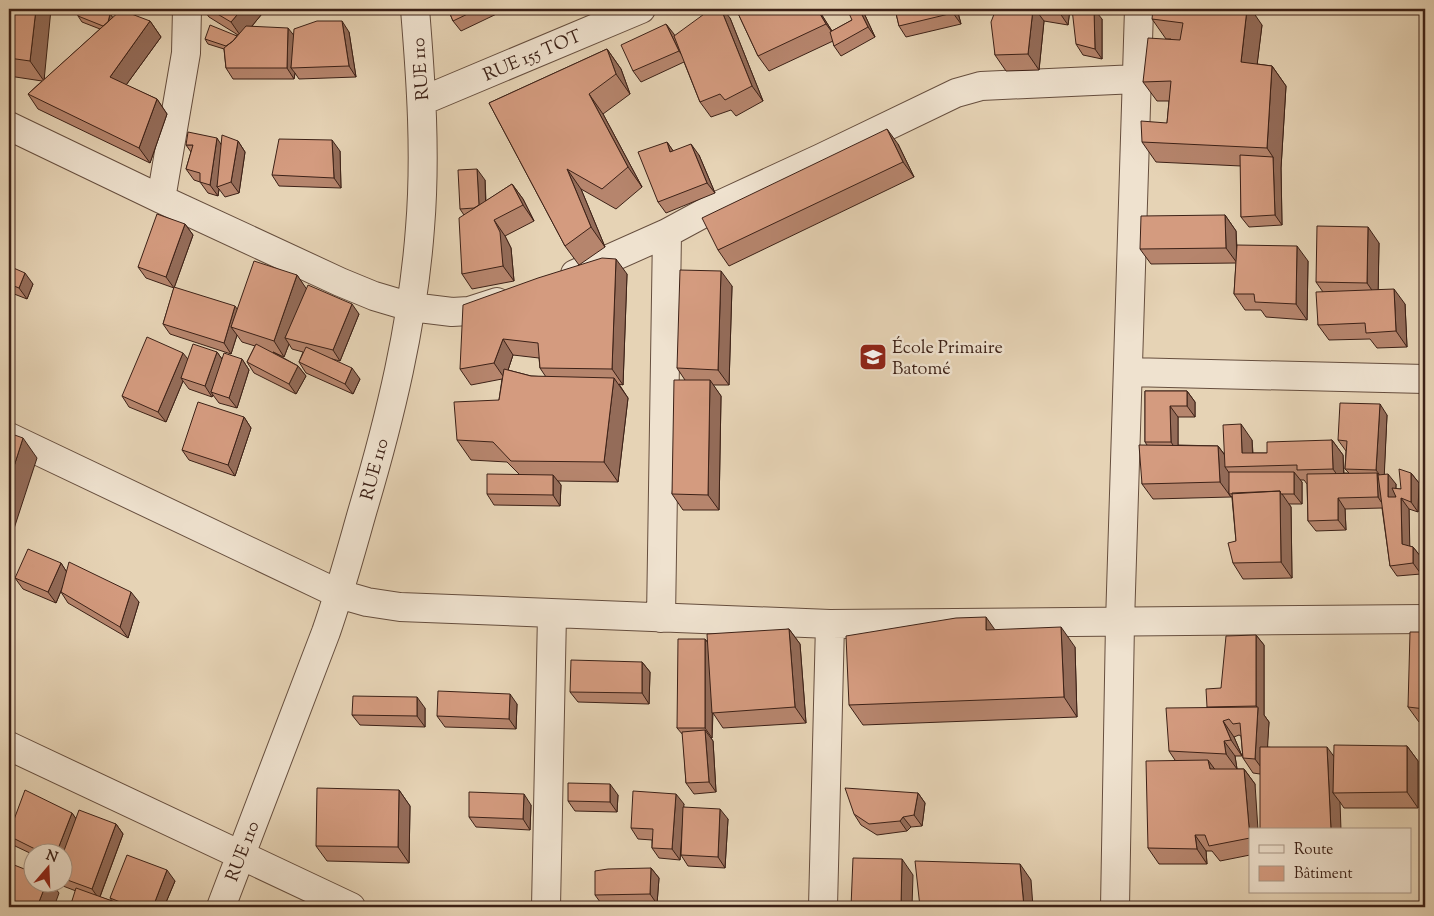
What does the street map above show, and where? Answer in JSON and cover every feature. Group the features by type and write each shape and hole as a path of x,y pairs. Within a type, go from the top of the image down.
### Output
{"street":[{"path":"161,199 186,53 187,9"},
{"name":"RUE 110","path":"221,907 339,594 377,461 400,369 411,307 420,228 422,101 416,9"},
{"name":"RUE 155 TOT","path":"422,101 641,9"},
{"path":"1116,907 1120,622 1139,9"},
{"path":"553,284 667,233 717,206 956,93 981,86 1137,79"},
{"path":"9,126 161,199 374,296 411,307 452,312 469,311 515,296"},
{"path":"661,618 667,233"},
{"path":"1128,372 1425,379"},
{"path":"9,437 339,594 367,602 400,607 830,624 1425,619"},
{"path":"546,907 552,614"},
{"path":"823,907 830,624"},
{"path":"9,746 351,907"}],"building":[{"path":"9,9 36,9 30,61 9,58"},
{"path":"76,9 92,9 110,14 108,22 103,26 78,16"},
{"path":"209,9 242,9 231,22"},
{"path":"448,9 478,9 453,21"},
{"path":"711,9 721,9 752,86 725,100 720,94 700,102 674,36"},
{"path":"736,9 817,9 826,24 758,56"},
{"path":"847,9 859,9 868,27 834,46 830,32 852,20"},
{"path":"895,9 952,9 953,13 899,26"},
{"path":"996,9 1033,9 1028,54 995,55 991,22"},
{"path":"1072,9 1094,9 1095,49 1076,44"},
{"path":"1153,9 1247,9 1241,62 1272,66 1267,148 1142,142 1141,121 1167,123 1171,81 1143,82 1148,38 1180,40 1183,23 1152,19"},
{"path":"121,10 150,21 110,77 157,99 139,148 28,94"},
{"path":"317,21 342,21 349,66 291,68 294,29"},
{"path":"666,24 679,51 633,71 621,45"},
{"path":"210,25 237,36 226,46 205,39"},
{"path":"246,26 288,28 287,68 226,68 224,48"},
{"path":"607,49 616,74 589,94 628,167 602,189 567,169 591,227 565,246 489,103"},
{"path":"887,129 903,162 718,250 702,218"},
{"path":"188,132 217,138 210,185 200,182 200,173 186,169 193,145 186,145"},
{"path":"222,135 238,141 231,182 217,187"},
{"path":"279,139 332,140 334,178 272,175"},
{"path":"667,142 670,152 691,144 707,183 658,202 638,152"},
{"path":"1240,155 1273,157 1275,215 1241,217"},
{"path":"477,169 479,205 474,208 460,209 458,170"},
{"path":"512,184 523,205 494,220 500,232 503,266 462,274 459,218"},
{"path":"157,214 185,224 166,277 138,267"},
{"path":"1225,215 1226,248 1140,249 1141,216"},
{"path":"1317,226 1368,227 1367,283 1316,282"},
{"path":"1237,245 1297,246 1296,304 1255,302 1254,294 1234,294"},
{"path":"602,258 616,259 612,369 540,368 538,343 503,339 494,363 460,369 463,305 538,278"},
{"path":"254,261 297,275 274,341 231,327"},
{"path":"9,266 25,273 19,288 9,284"},
{"path":"680,270 721,271 718,370 677,368"},
{"path":"308,285 352,304 333,350 285,338"},
{"path":"174,287 235,306 224,343 163,324"},
{"path":"1394,289 1396,331 1366,333 1365,323 1318,325 1316,292"},
{"path":"147,337 183,353 158,412 122,396"},
{"path":"193,344 217,352 205,386 181,378"},
{"path":"256,344 298,366 289,384 247,362"},
{"path":"306,347 352,368 345,384 299,362"},
{"path":"224,353 242,359 229,398 211,392"},
{"path":"504,369 531,376 614,378 604,462 511,461 493,442 457,440 454,402 499,400"},
{"path":"674,380 710,380 708,495 672,494"},
{"path":"1145,391 1187,391 1187,406 1170,406 1171,442 1145,442"},
{"path":"198,402 244,417 228,465 182,450"},
{"path":"1340,403 1380,404 1376,470 1345,469 1347,441 1338,440"},
{"path":"1241,424 1242,453 1267,453 1267,442 1332,440 1333,469 1297,470 1297,465 1225,467 1223,425"},
{"path":"9,433 23,438 9,482"},
{"path":"1139,445 1218,446 1220,482 1142,484"},
{"path":"1399,469 1411,473 1411,502 1401,498 1402,544 1413,547 1413,563 1390,566 1378,475 1388,474 1388,497 1396,497 1392,488 1401,489"},
{"path":"1229,472 1294,472 1294,494 1281,494 1280,491 1229,494"},
{"path":"1377,473 1378,497 1338,498 1338,520 1308,521 1307,474"},
{"path":"487,474 553,475 553,495 487,494"},
{"path":"1280,491 1281,562 1233,563 1228,543 1236,541 1232,493"},
{"path":"28,549 61,563 48,592 15,578"},
{"path":"69,562 131,592 120,627 61,592"},
{"path":"986,617 986,630 1061,627 1064,697 849,705 846,636 956,618"},
{"path":"789,629 795,707 712,713 707,634"},
{"path":"1410,632 1425,632 1425,709 1408,707"},
{"path":"1256,635 1256,706 1207,707 1206,689 1221,688 1226,636"},
{"path":"678,639 705,639 705,728 677,728"},
{"path":"571,660 642,662 642,693 570,692"},
{"path":"438,691 510,694 509,719 437,716"},
{"path":"353,696 417,697 417,716 352,715"},
{"path":"1258,707 1255,759 1243,758 1240,723 1233,724 1229,719 1223,721 1231,740 1224,741 1226,754 1169,751 1166,708"},
{"path":"705,730 709,782 686,783 682,732"},
{"path":"1334,745 1407,746 1407,792 1333,793"},
{"path":"1260,747 1327,747 1331,828 1260,828"},
{"path":"1208,760 1210,769 1244,769 1249,838 1209,846 1205,835 1195,835 1197,849 1148,848 1146,761"},
{"path":"568,783 610,784 610,802 568,801"},
{"path":"317,788 399,790 398,847 316,846"},
{"path":"845,788 918,793 914,815 903,817 900,821 869,824 854,814"},
{"path":"25,790 72,813 60,844 25,844 9,836"},
{"path":"633,791 676,794 672,849 652,848 653,829 631,828"},
{"path":"469,792 524,794 523,819 469,817"},
{"path":"683,807 720,809 718,857 681,855"},
{"path":"79,810 116,824 92,889 72,882 72,844 66,844"},
{"path":"127,855 167,870 153,907 133,907 110,898"},
{"path":"853,858 902,859 901,907 851,907"},
{"path":"915,861 1020,864 1024,907 920,907"},
{"path":"9,863 22,868 22,894 42,894 37,907 9,907"},
{"path":"651,868 650,894 595,895 595,871"},
{"path":"76,888 129,907 70,907"}],"place":[{"name":"École Primaire Batomé","path":"873,357"}]}
